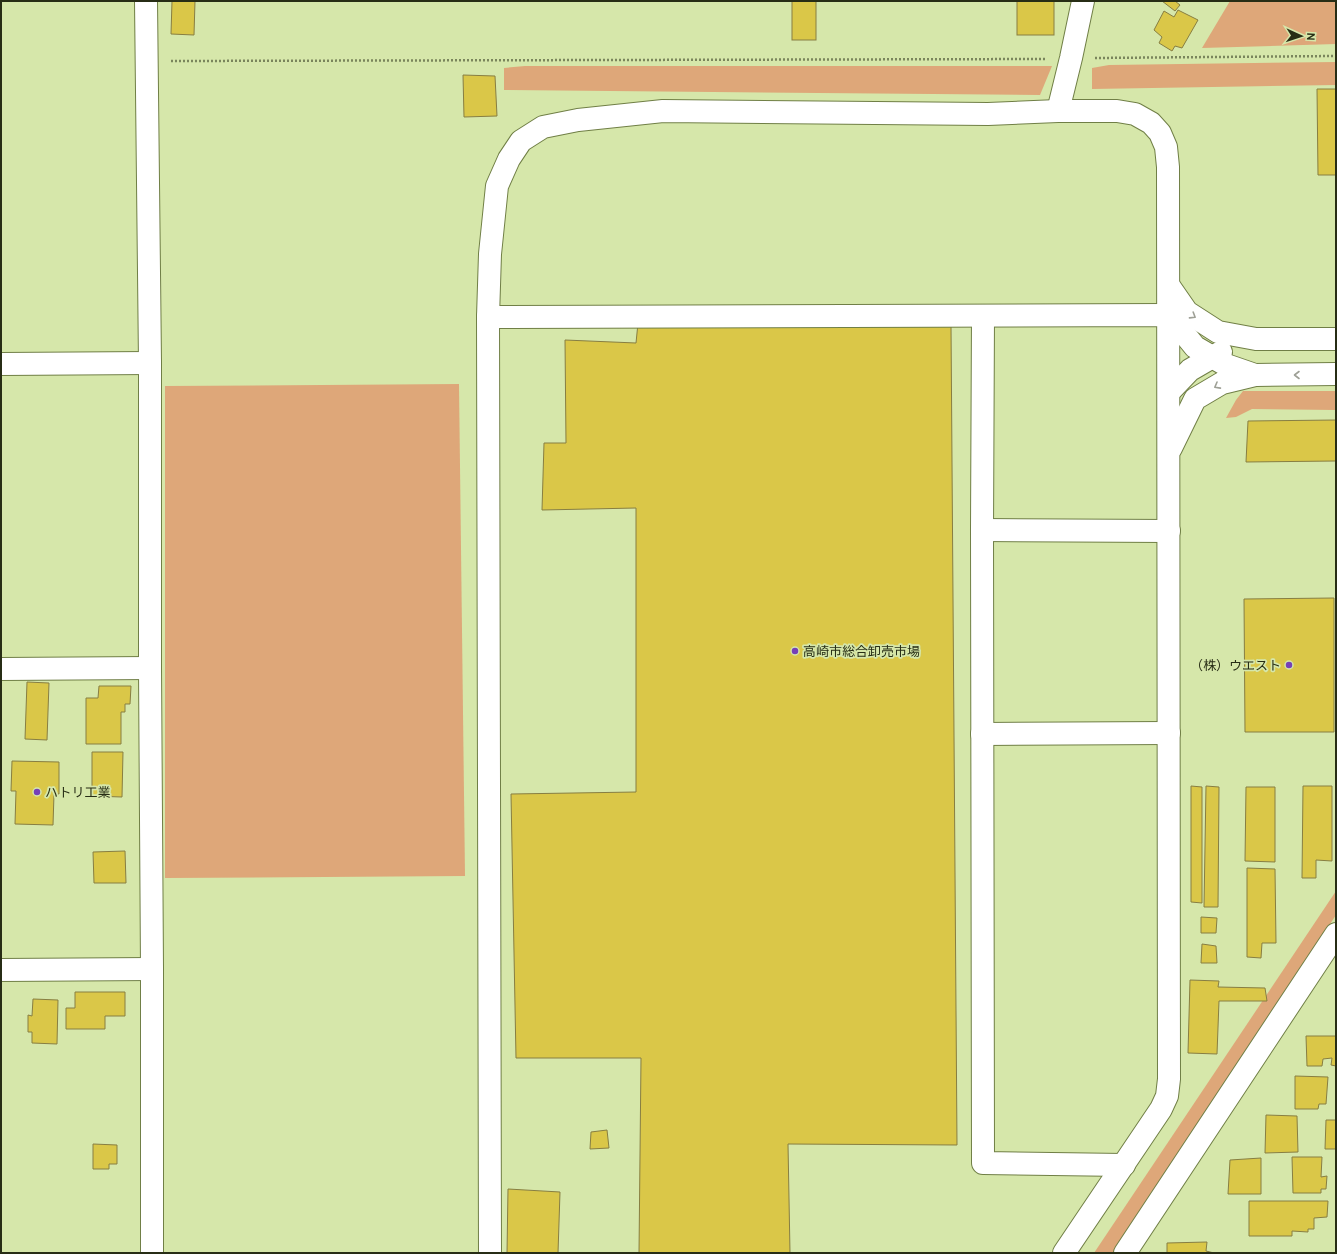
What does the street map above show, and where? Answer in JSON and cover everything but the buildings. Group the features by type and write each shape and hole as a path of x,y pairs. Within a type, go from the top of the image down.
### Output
{"street":[{"path":"146,1 150,363 152,1253"},
{"path":"1058,111 1071,58 1082,1"},
{"path":"490,1253 488,317 490,254 498,186 508,159 521,141 543,127 578,120 662,111 988,114 1058,111 1117,112 1135,114 1152,124 1160,133 1166,147 1168,167 1169,1079 1167,1096 1161,1109 1064,1253"},
{"path":"1169,286 1187,312 1218,332 1256,339 1336,339"},
{"path":"488,317 1169,315"},
{"path":"1169,315 1195,347 1226,365 1254,375"},
{"path":"983,316 983,1163 1124,1165"},
{"path":"1169,392 1190,370 1211,357 1256,339"},
{"path":"1,364 150,363"},
{"path":"1169,452 1195,399 1222,383 1254,375 1336,374"},
{"path":"982,530 1169,530"},
{"path":"1,669 150,668"},
{"path":"982,734 1169,733"},
{"path":"1125,1253 1336,934"},
{"path":"1,970 152,969"}],"path":[{"path":"146,61 1336,56"}],"shaded area":[{"path":"1230,1 1336,1 1336,44 1202,48"},
{"path":"1336,62 1336,85 1092,89 1092,68 1109,65"},
{"path":"525,66 1052,66 1040,95 504,90 504,68"},
{"path":"459,384 465,876 165,878 165,386"},
{"path":"1243,391 1336,391 1336,410 1252,409 1236,417 1226,418"},
{"path":"1336,891 1336,915 1114,1253 1094,1253"}],"place":[{"name":"高崎市総合卸売市場","path":"795,651"},
{"name":"（株）ウエスト","path":"1289,665"},
{"name":"ハトリ工業","path":"37,792"}]}
